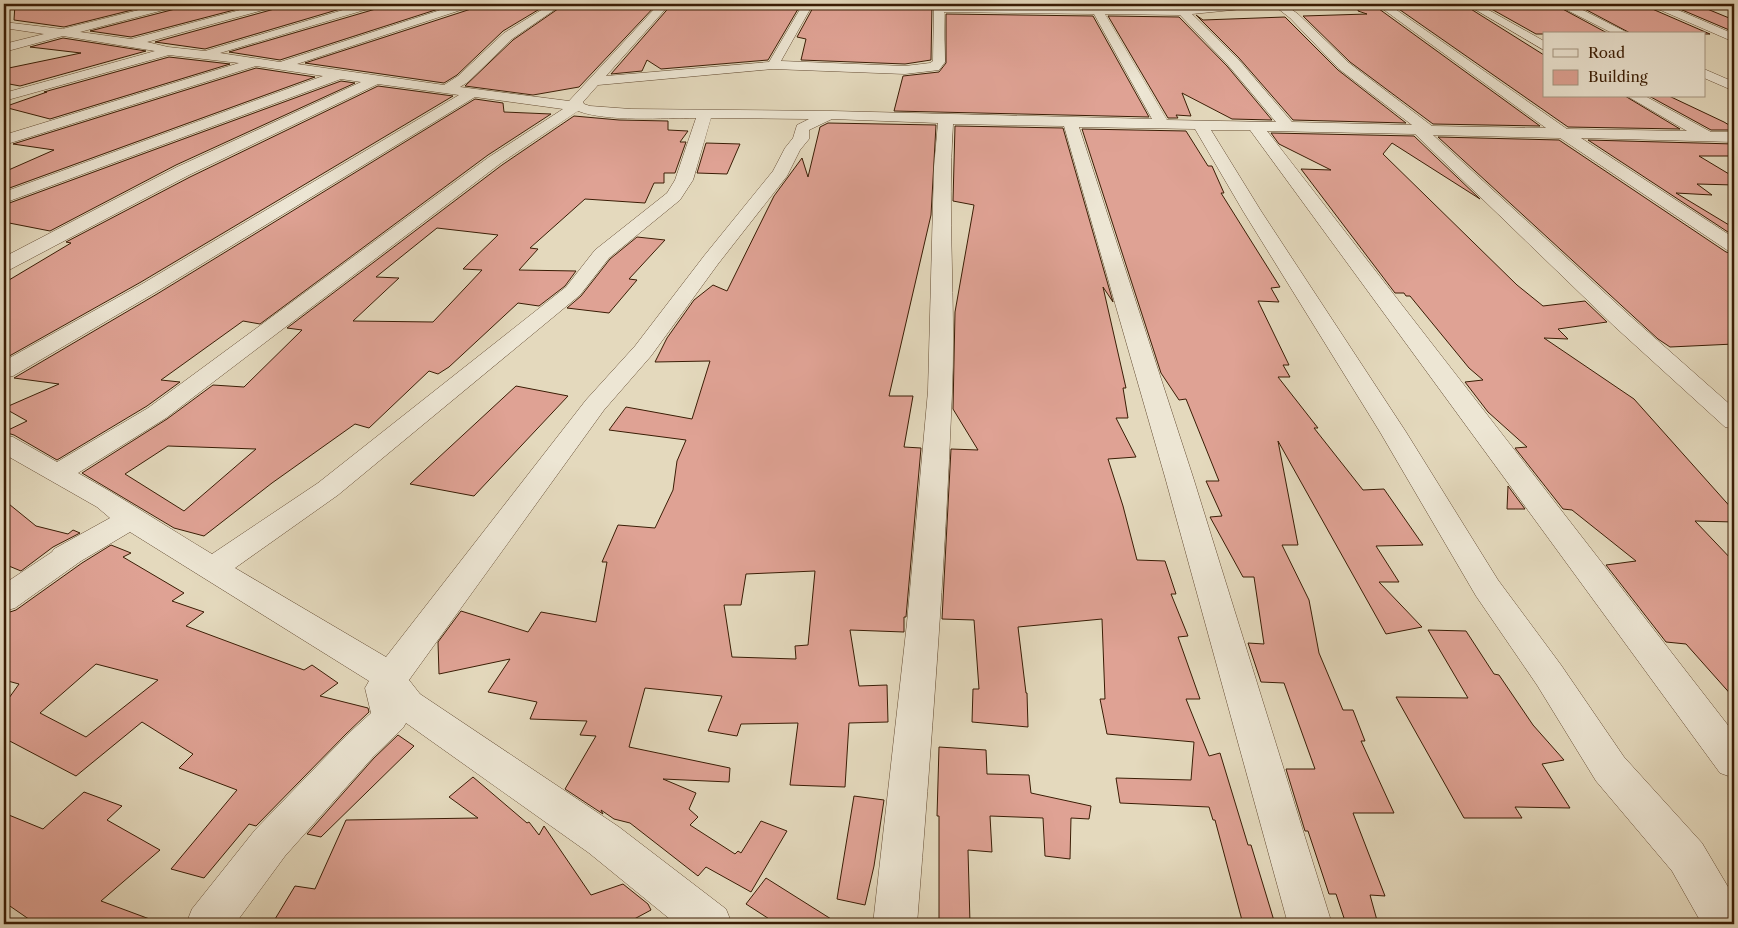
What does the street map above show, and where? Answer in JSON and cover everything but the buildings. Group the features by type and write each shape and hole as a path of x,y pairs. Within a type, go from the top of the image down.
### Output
{"street":[{"path":"4,48 174,4"},
{"path":"130,42 274,4"},
{"path":"202,54 374,4"},
{"path":"279,66 469,4"},
{"path":"446,89 463,79 508,36 558,4"},
{"path":"578,106 576,101 665,4"},
{"path":"773,64 808,4"},
{"path":"595,81 773,64 905,70 934,67 939,62 939,6 1077,7 1098,11 1183,12 1220,6 1262,4"},
{"path":"1276,4 1294,16 1344,66 1423,130 1622,321 1734,421"},
{"path":"1381,4 1563,133 1734,246"},
{"path":"1471,4 1543,45"},
{"path":"1563,4 1620,32"},
{"path":"1655,4 1734,38"},
{"path":"1220,6 1294,16"},
{"path":"1098,11 1162,124"},
{"path":"1183,12 1233,62 1287,126"},
{"path":"4,25 130,42 167,51 202,54 376,80 578,106 588,110 606,112 832,115 1734,137"},
{"path":"4,97 167,51"},
{"path":"4,140 257,62"},
{"path":"1706,74 1734,87"},
{"path":"4,198 340,75"},
{"path":"4,265 183,171 376,80"},
{"path":"4,371 149,288 472,93"},
{"path":"1638,98 1708,137"},
{"path":"58,473 157,413 495,160 578,106"},
{"path":"211,569 328,489 573,291 602,254 674,196 684,180 705,114"},
{"path":"208,924 270,843 360,746 390,718 383,688 595,406 643,351 711,260 781,172 793,148 801,139 802,128 832,115"},
{"path":"895,924 924,623 940,391 942,167 946,119"},
{"path":"1070,122 1179,477 1310,924"},
{"path":"1200,124 1292,274 1393,432 1488,588 1549,675 1610,769 1687,856 1722,918"},
{"path":"1254,125 1734,762"},
{"path":"4,443 107,501 130,518 211,569 384,673 407,704 604,840 710,924"},
{"path":"4,600 68,556 66,556 130,518"}]}
